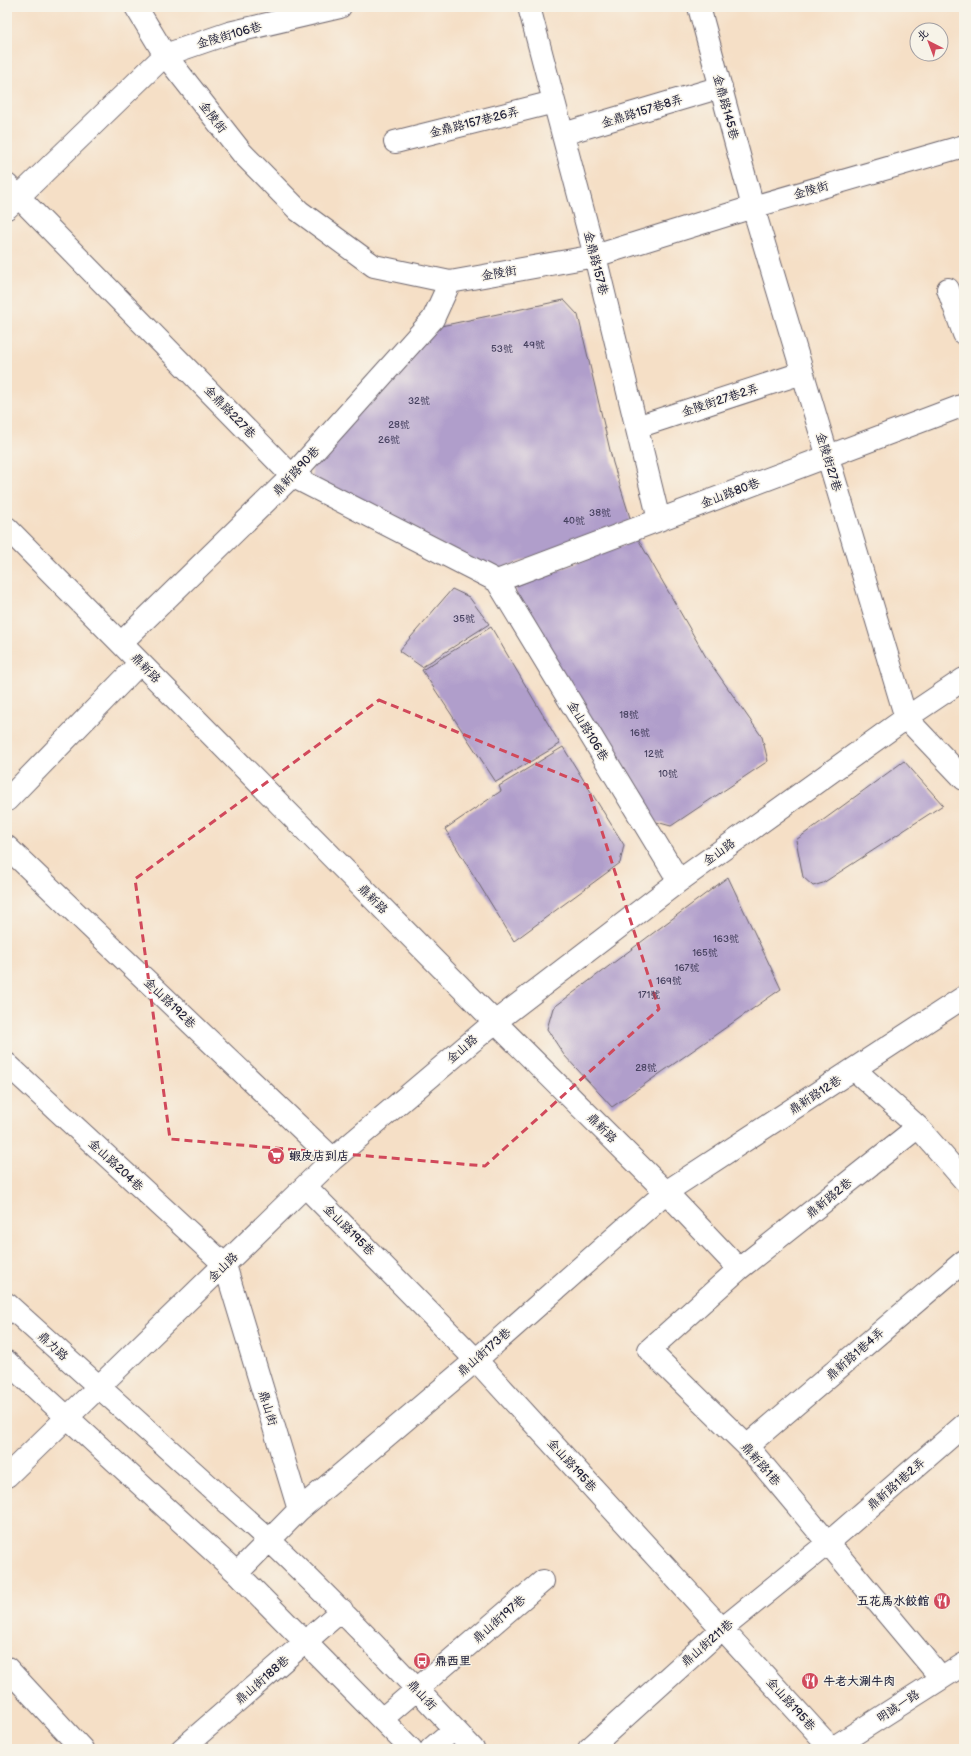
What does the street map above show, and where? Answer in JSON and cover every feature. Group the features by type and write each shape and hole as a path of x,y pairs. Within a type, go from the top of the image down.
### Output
{"street":[{"name":"金陵街","path":"136,7 165,56 242,153 299,211 374,266 450,282 595,256 753,206 964,146"},
{"name":"金陵街106巷","path":"165,56 229,33 340,7"},
{"name":"金鼎路157巷","path":"529,7 595,256 659,520"},
{"name":"金鼎路145巷","path":"699,7 753,206"},
{"path":"11,197 165,56"},
{"name":"金鼎路157巷8弄","path":"563,134 721,87"},
{"name":"金鼎路157巷26弄","path":"395,142 554,102"},
{"name":"金鼎路227巷","path":"11,197 292,476 497,581"},
{"name":"金陵街27巷","path":"753,206 906,718"},
{"name":"鼎新路90巷","path":"121,643 292,476 433,319 450,282"},
{"path":"948,289 964,334"},
{"name":"金陵街27巷2弄","path":"637,427 802,373"},
{"name":"金山路80巷","path":"497,581 964,405"},
{"name":"鼎新路","path":"7,528 495,1022 666,1192 740,1269"},
{"name":"金山路106巷","path":"497,581 679,881"},
{"path":"7,800 140,663"},
{"name":"金山路","path":"7,1476 334,1160 495,1022 679,881 906,718 964,679"},
{"path":"906,718 964,779"},
{"name":"金山路192巷","path":"7,847 334,1160"},
{"name":"鼎新路12巷","path":"666,1192 855,1070 964,997"},
{"name":"金山路204巷","path":"7,1064 225,1265"},
{"path":"855,1070 960,1167"},
{"name":"鼎新路2巷","path":"740,1269 918,1127"},
{"name":"金山路195巷","path":"306,1187 476,1360 831,1749"},
{"name":"鼎山街173巷","path":"299,1510 476,1360 666,1192"},
{"name":"鼎新路1巷4弄","path":"747,1446 964,1261"},
{"name":"鼎山街","path":"225,1265 299,1510"},
{"name":"鼎新路1巷","path":"740,1269 649,1350 747,1446 941,1678"},
{"name":"鼎力路","path":"7,1304 99,1388"},
{"path":"7,1362 237,1573 306,1641 411,1749"},
{"name":"鼎山街","path":"99,1388 269,1540 342,1610 473,1749"},
{"name":"鼎新路1巷2弄","path":"828,1544 964,1425"},
{"path":"237,1573 299,1510"},
{"name":"鼎山街211巷","path":"589,1749 722,1629 828,1544"},
{"name":"鼎山街197巷","path":"382,1719 543,1581"},
{"name":"鼎山街188巷","path":"182,1749 342,1610"},
{"name":"明誠一路","path":"831,1749 964,1664"},
{"path":"7,1668 82,1749"},
{"path":"431,1749 454,1729"}],"highlighted area":[{"path":"379,700 587,785 659,1009 485,1166 170,1139 135,879"}],"building":[{"path":"564,300 578,315 613,463 631,521 492,572 313,478 311,465 420,343 441,326"},
{"path":"638,539 706,657 762,737 768,761 671,826 649,820 520,607 514,587"},
{"path":"452,589 469,597 489,624 422,667 399,651"},
{"path":"491,627 560,744 496,782 422,670"},
{"path":"563,747 624,845 620,863 514,941 445,829 501,791 499,786"},
{"path":"904,761 943,805 823,883 813,886 803,877 796,840"},
{"path":"728,877 781,989 612,1107 564,1055 547,1029 553,1008"}],"place":[{"name":"蝦皮店到店","path":"276,1156"},
{"name":"五花馬水餃館","path":"942,1601"},
{"name":"鼎西里","path":"422,1661"},
{"name":"牛老大涮牛肉","path":"810,1681"}]}
